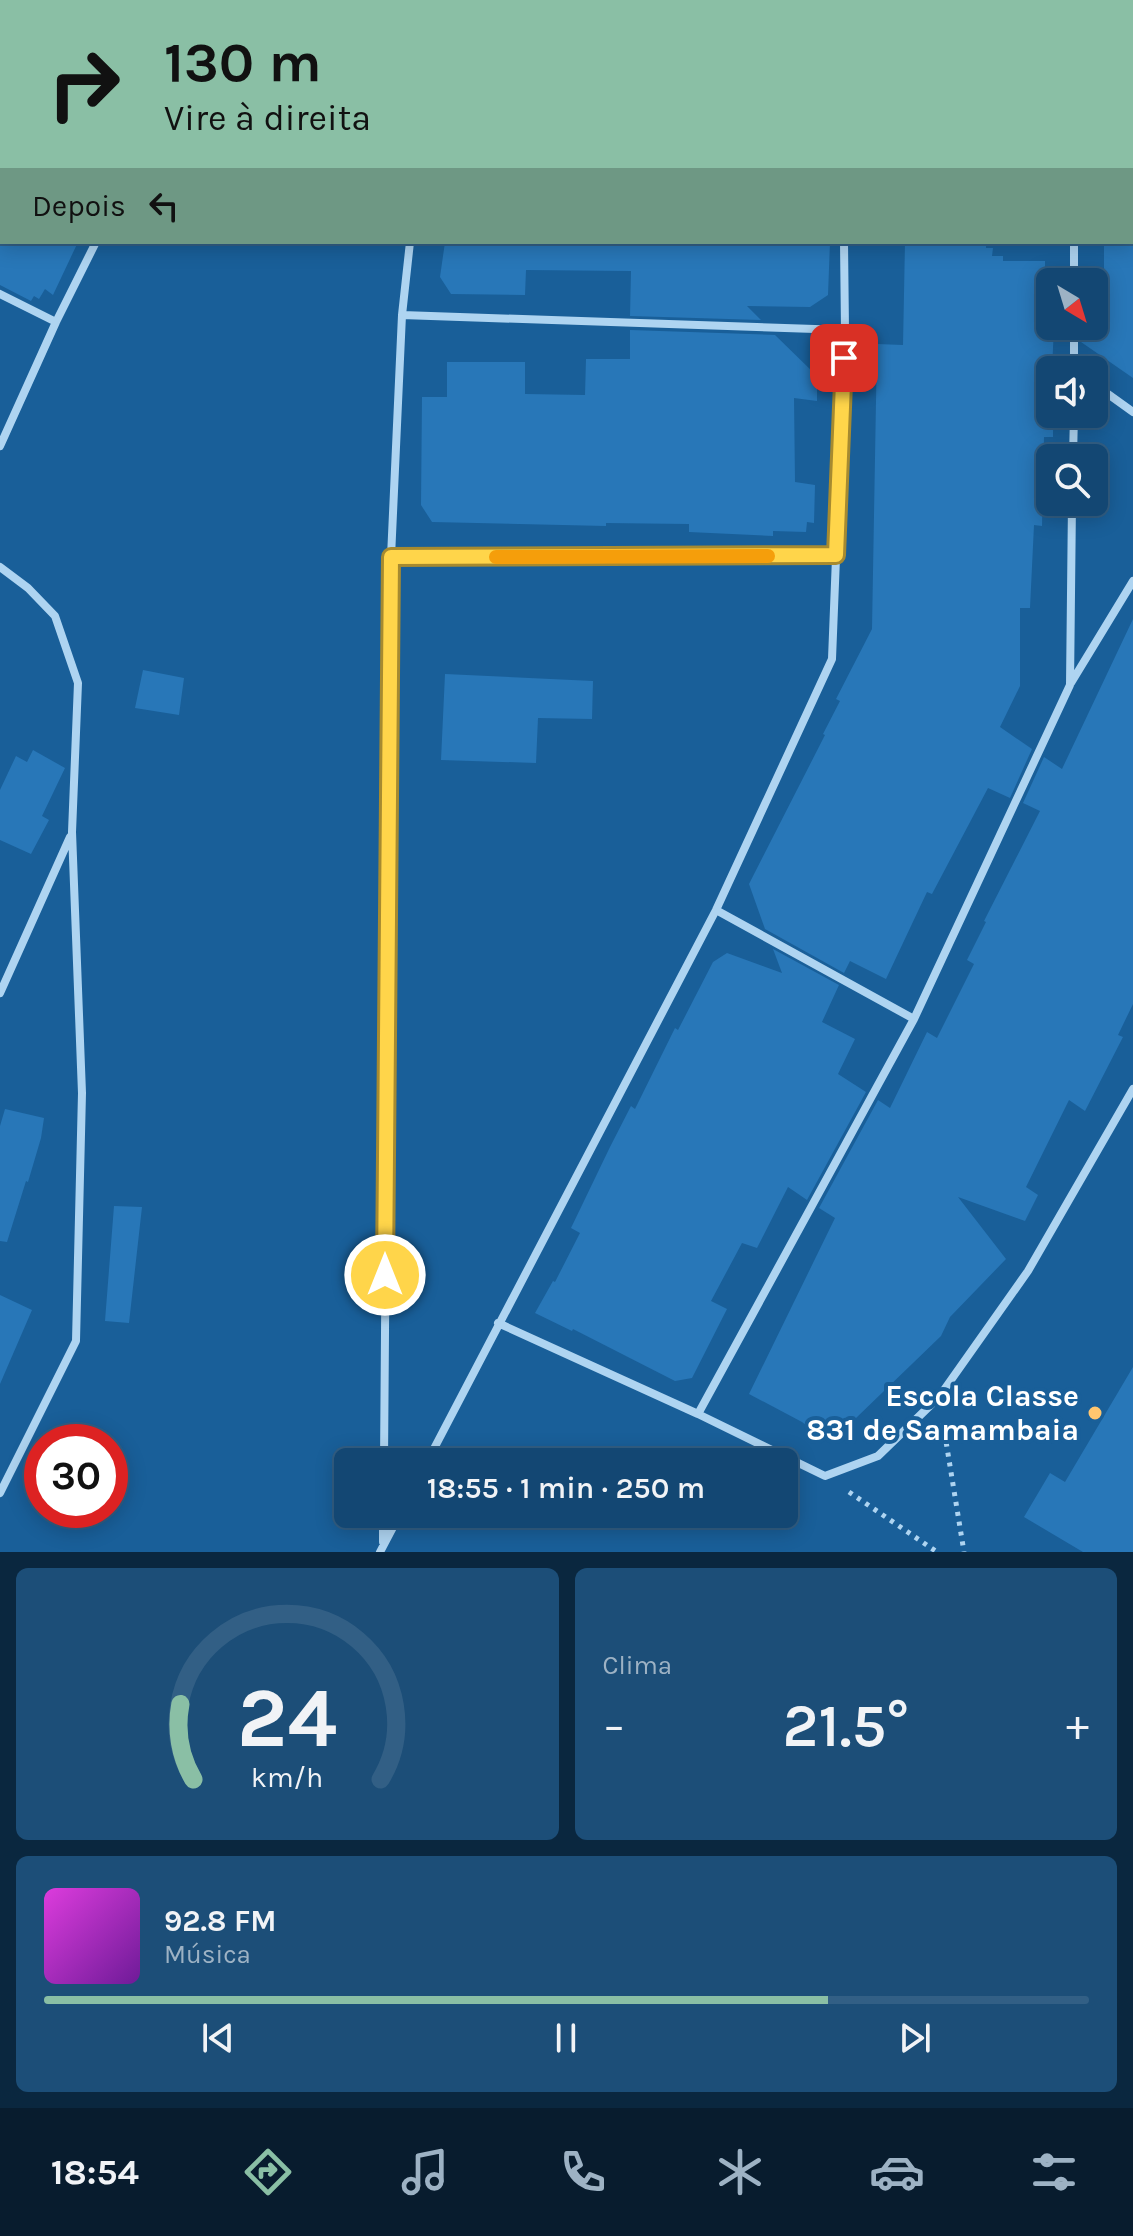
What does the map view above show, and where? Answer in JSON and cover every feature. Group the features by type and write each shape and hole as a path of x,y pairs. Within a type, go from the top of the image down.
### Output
{"street":[{"path":"0,446 95,244"},
{"path":"384,1448 391,557 402,315 410,244"},
{"path":"434,1448 716,910 832,659 845,330 844,244"},
{"path":"1074,244 1074,268"},
{"path":"0,294 56,322"},
{"path":"402,315 845,330"},
{"path":"1108,394 1133,412"},
{"path":"1070,685 1072,516"},
{"path":"391,557 836,555"},
{"path":"0,567 28,588 55,616 78,683 72,832 82,1093 76,1341 0,1493"},
{"path":"698,1414 914,1019 1070,685 1133,581"},
{"path":"0,993 72,832"},
{"path":"716,910 914,1019"},
{"path":"498,1323 825,1476 878,1456 939,1397 1028,1271 1133,1089"},
{"path":"382,1549 383,1528"},
{"path":"382,1549 393,1528"}],"path":[{"path":"939,1397 964,1552"},
{"path":"825,1476 937,1552"}],"building":[{"path":"0,244 77,244 53,295 45,289 39,299 34,296 31,301 0,285"},
{"path":"445,244 830,244 828,295 810,307 747,306 761,320 630,316 631,271 526,270 525,295 451,294 440,277"},
{"path":"905,244 986,244 986,248 993,248 992,256 1003,256 1003,261 1045,261 1045,268 1036,268 1036,340 1053,340 1053,356 1036,356 1036,428 1053,428 1053,437 1044,437 1044,444 1036,444 1036,516 1042,516 1042,526 1034,525 1030,608 1020,608 1020,686 1000,727 1032,749 1010,798 988,788 932,894 927,892 886,979 850,961 844,973 765,929 749,884 825,735 840,701 836,699 872,629 877,344 903,345"},
{"path":"1104,244 1133,244 1133,378 1108,361 1108,356 1101,356 1081,342 1108,340 1108,268 1104,268"},
{"path":"630,330 775,335 817,376 817,401 794,398 795,482 815,485 814,523 807,522 806,532 773,531 773,536 689,532 689,524 606,523 606,526 432,522 421,505 422,397 447,397 447,362 525,362 525,394 585,395 586,359 630,359"},
{"path":"1133,619 1133,1004 1118,1035 1123,1037 1085,1111 1069,1100 1026,1187 1038,1195 1025,1221 958,1197 1006,1259 950,1317 941,1336 856,1418 824,1439 802,1422 749,1394 835,1218 819,1208 878,1100 890,1108 927,1032 937,1038 974,964 967,960 984,921 1040,811 1023,803 1044,757 1062,769"},
{"path":"143,670 184,678 179,715 135,708"},
{"path":"445,674 593,681 592,719 538,718 536,763 441,760"},
{"path":"33,750 65,768 42,816 49,820 31,854 0,840 0,790 16,756 27,762"},
{"path":"773,949 839,985 822,1022 855,1039 838,1074 866,1092 807,1200 788,1187 757,1248 742,1243 711,1301 727,1309 692,1378 675,1381 535,1313 580,1233 571,1228 610,1147 631,1106 635,1109 675,1028 678,1030 713,962 727,953 782,973"},
{"path":"5,1109 44,1118 28,1182 7,1242 0,1241 0,1126"},
{"path":"114,1206 142,1207 129,1323 105,1321"},
{"path":"0,1295 32,1310 0,1384"},
{"path":"1133,1367 1133,1552 1083,1552 1024,1517 1050,1473 1065,1482"}],"slow traffic":[{"path":"496,557 768,556"}],"place":[{"name":"Escola Classe 831 de Samambaia","path":"1095,1413"}],"route":[{"path":"385,1275 391,557 836,555 844,358"}]}
